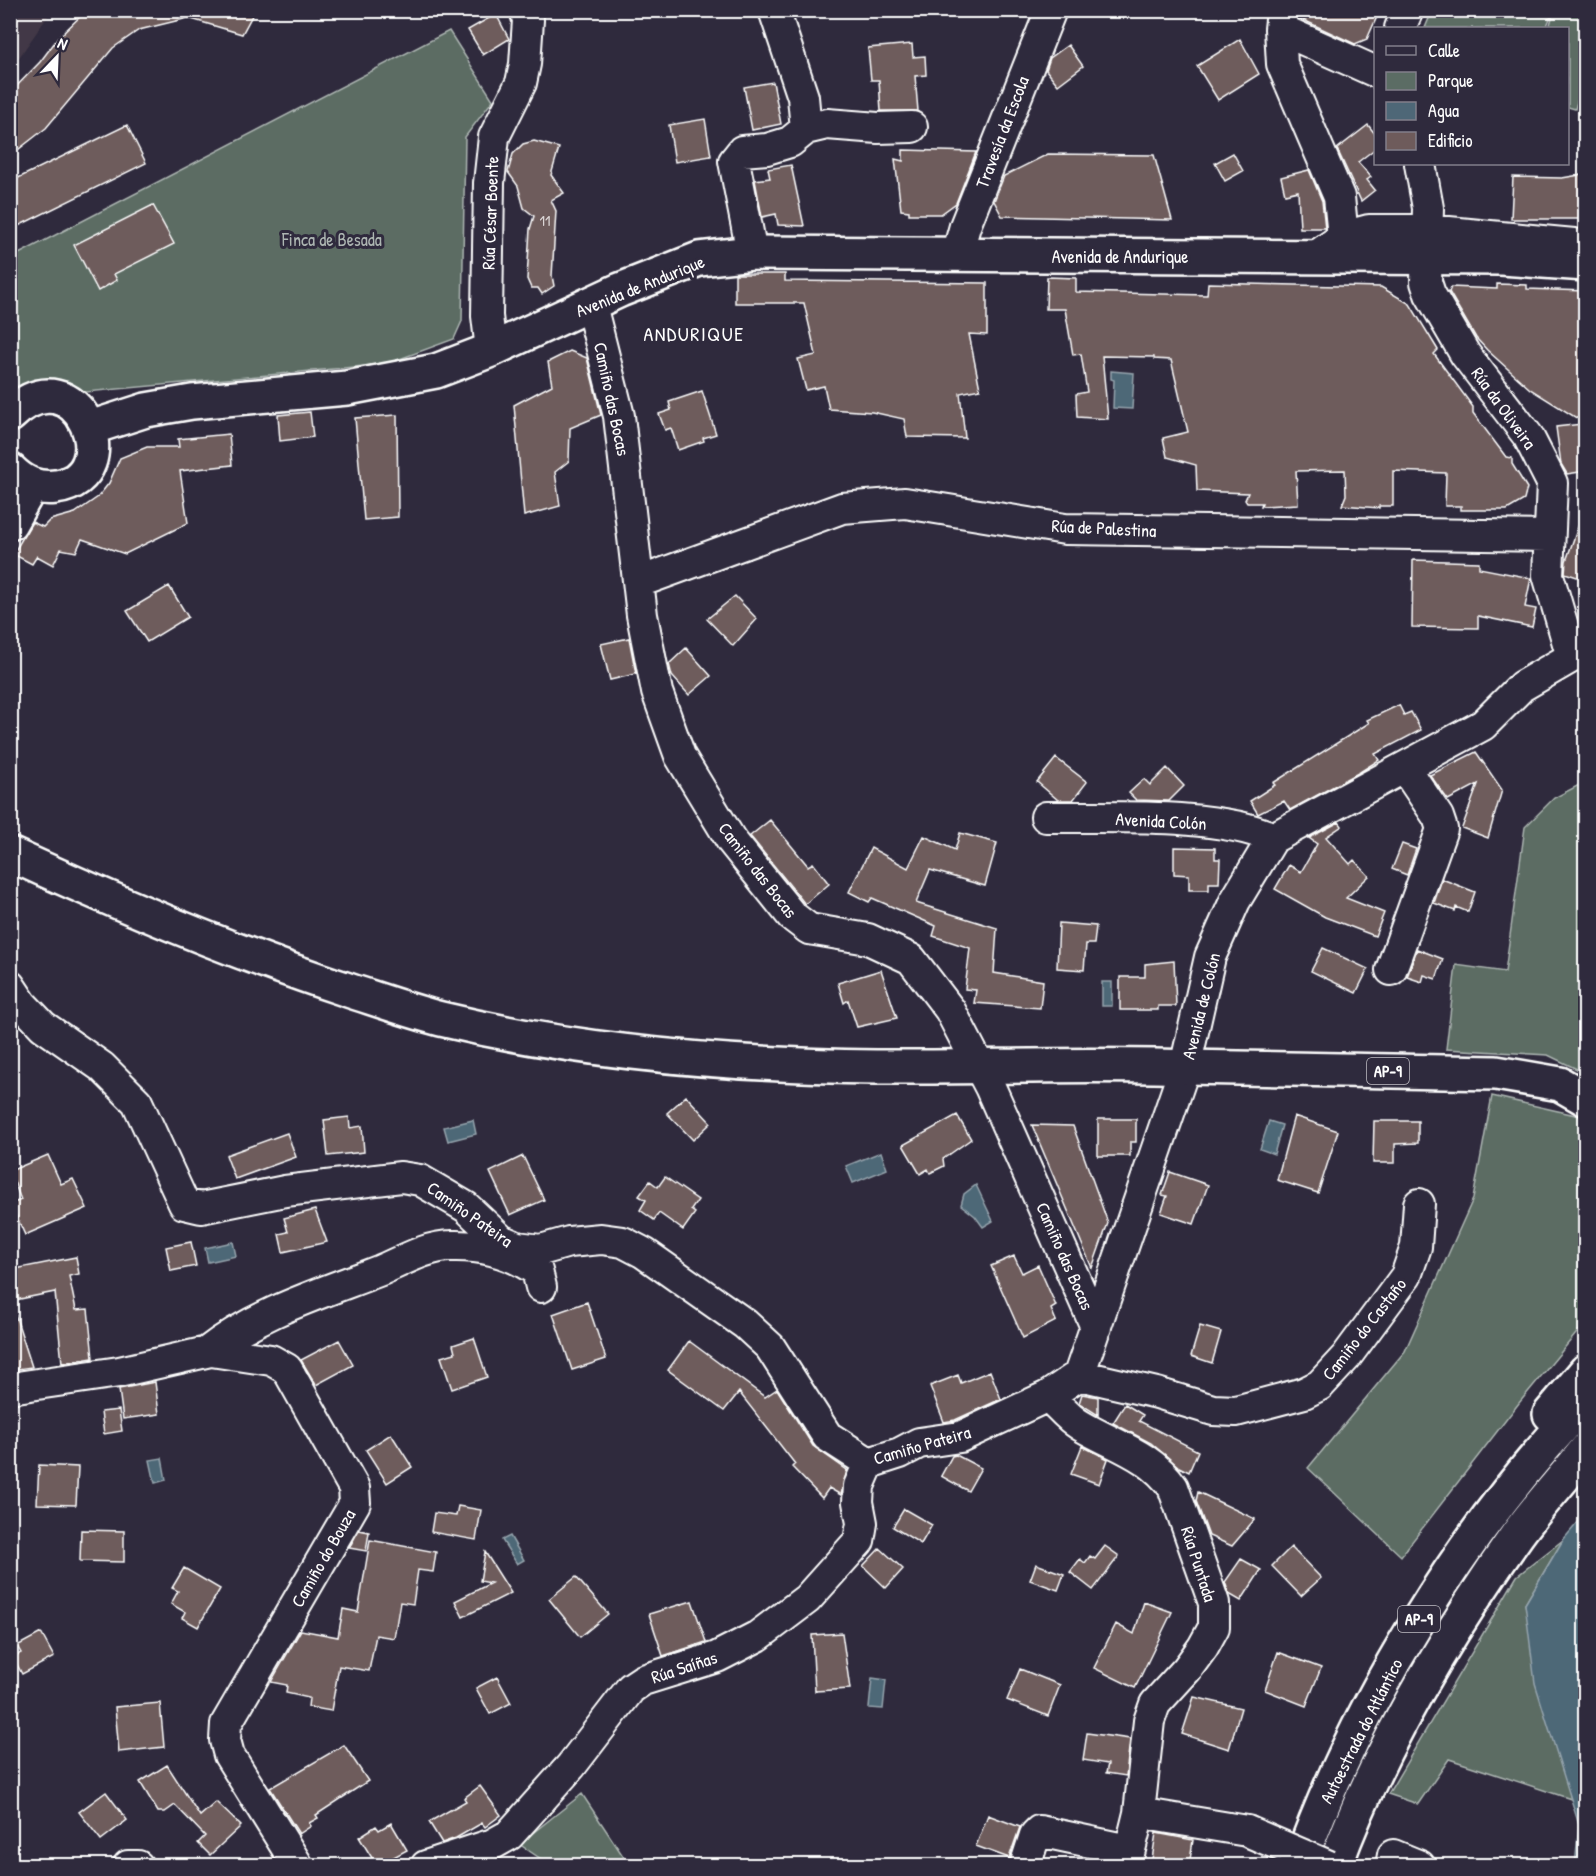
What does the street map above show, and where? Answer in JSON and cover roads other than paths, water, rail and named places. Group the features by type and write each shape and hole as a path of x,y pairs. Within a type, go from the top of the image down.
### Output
{"main road":[{"name":"Avenida de Andurique","path":"90,428 146,410 192,402 347,388 436,371 491,350 620,290 699,259 752,253 1315,257 1428,243 1535,259 1582,250"},
{"path":"10,415 27,402 49,397 74,406 84,416 93,442 91,456 79,475 60,486 46,488 21,478 10,523"},
{"path":"10,854 223,946 318,980 440,1018 598,1047 729,1060 873,1066 1185,1067"},
{"name":"AP-9","path":"1185,1067 1496,1073 1560,1084 1586,1099"},
{"name":"AP-9","path":"1414,1626 1438,1562 1494,1481 1586,1371"},
{"name":"Autoestrada do Atlántico","path":"1299,1866 1314,1823 1356,1736 1414,1626 1491,1514 1586,1401"},
{"name":"Autoestrada do Atlántico","path":"1335,1866 1386,1750 1444,1644 1518,1534 1586,1450"}],"street":[{"name":"Rúa César Boente","path":"491,350 487,316 489,183 494,137 521,83 528,41 525,10"},
{"path":"774,10 803,97 806,129"},
{"name":"Travesía da Escola","path":"957,255 965,226 1051,10"},
{"path":"1400,27 1408,10"},
{"path":"1343,237 1339,197 1281,64 1281,20 1374,71"},
{"path":"752,253 735,160 742,152 767,150 790,142 806,129 827,124 878,128 912,127"},
{"name":"Rúa da Oliveira","path":"1420,165 1428,208 1426,282 1430,294 1465,354 1528,436 1550,475 1552,483 1548,575 1579,659"},
{"name":"Avenida de Andurique","path":"1315,257 1343,237 1369,230 1428,243 1582,250"},
{"name":"Camiño das Bocas","path":"591,305 619,416 642,615 660,702 680,756 731,840 792,916 809,929 868,939 911,959 950,1010 980,1065 1096,1327"},
{"name":"Rúa de Palestina","path":"639,582 842,508 905,503 1065,530 1548,536"},
{"path":"1273,838 1483,725 1522,686 1579,659"},
{"path":"1391,970 1442,829 1438,817 1405,768"},
{"name":"Avenida Colón","path":"1046,817 1150,819 1228,825 1255,829 1273,838"},
{"name":"Avenida de Colón","path":"1079,1375 1185,1067 1210,957 1235,901 1273,838"},
{"name":"Camiño Pateira","path":"10,986 22,1004 43,1026 102,1067 137,1102 184,1204 201,1208 285,1191 400,1177 420,1180 466,1207 501,1240 518,1247 541,1250 569,1242 602,1239 623,1242 644,1253 745,1324 770,1347 827,1436 869,1463 900,1453 919,1443 960,1437 1048,1396"},
{"name":"Camiño do Castaño","path":"1079,1375 1157,1393 1213,1410 1236,1411 1304,1393 1320,1385 1346,1357 1406,1276 1416,1247 1419,1204"},
{"path":"207,1352 227,1336 274,1312 449,1245 483,1248 518,1257 537,1271 541,1287"},
{"name":"Camiño do Bouza","path":"10,1388 119,1372 207,1352 242,1353 272,1360 287,1369 354,1488 355,1503 226,1724 225,1740 229,1755 298,1866"},
{"path":"1048,1396 1079,1375"},
{"name":"Rúa Puntada","path":"1048,1396 1078,1424 1146,1459 1162,1471 1173,1487 1214,1603 1214,1627 1203,1647 1155,1704 1149,1721 1139,1813 1127,1858"},
{"name":"Rúa Saíñas","path":"426,1866 493,1844 508,1834 571,1766 631,1688 643,1680 717,1657 758,1636 807,1599 859,1541 862,1523 858,1502 859,1486 869,1463"},
{"path":"1139,1813 1247,1830 1329,1866"},
{"path":"1025,1866 1035,1835 1039,1831 1127,1858"},
{"path":"1391,1866 1393,1855 1420,1866"},
{"path":"128,1866 138,1866"}],"water":[{"path":"1111,371 1134,373 1132,409 1113,408 1114,380 1111,379"},
{"path":"1102,982 1112,982 1112,1006 1102,1006"},
{"path":"473,1120 476,1134 448,1141 444,1127"},
{"path":"1269,1121 1282,1125 1274,1154 1260,1149"},
{"path":"881,1152 887,1169 853,1183 846,1166"},
{"path":"976,1185 993,1221 983,1227 975,1216 961,1205 964,1194"},
{"path":"233,1242 236,1256 208,1262 205,1248"},
{"path":"162,1458 166,1480 155,1483 150,1460"},
{"path":"1585,1514 1586,1865 1575,1866 1579,1825 1535,1683 1525,1604 1563,1540"},
{"path":"510,1536 524,1560 517,1564 502,1540"},
{"path":"872,1678 886,1680 883,1709 869,1708"}],"district":[{"name":"ANDURIQUE","path":"694,333"}],"park label":[{"name":"Finca de Besada","path":"332,239"}]}
